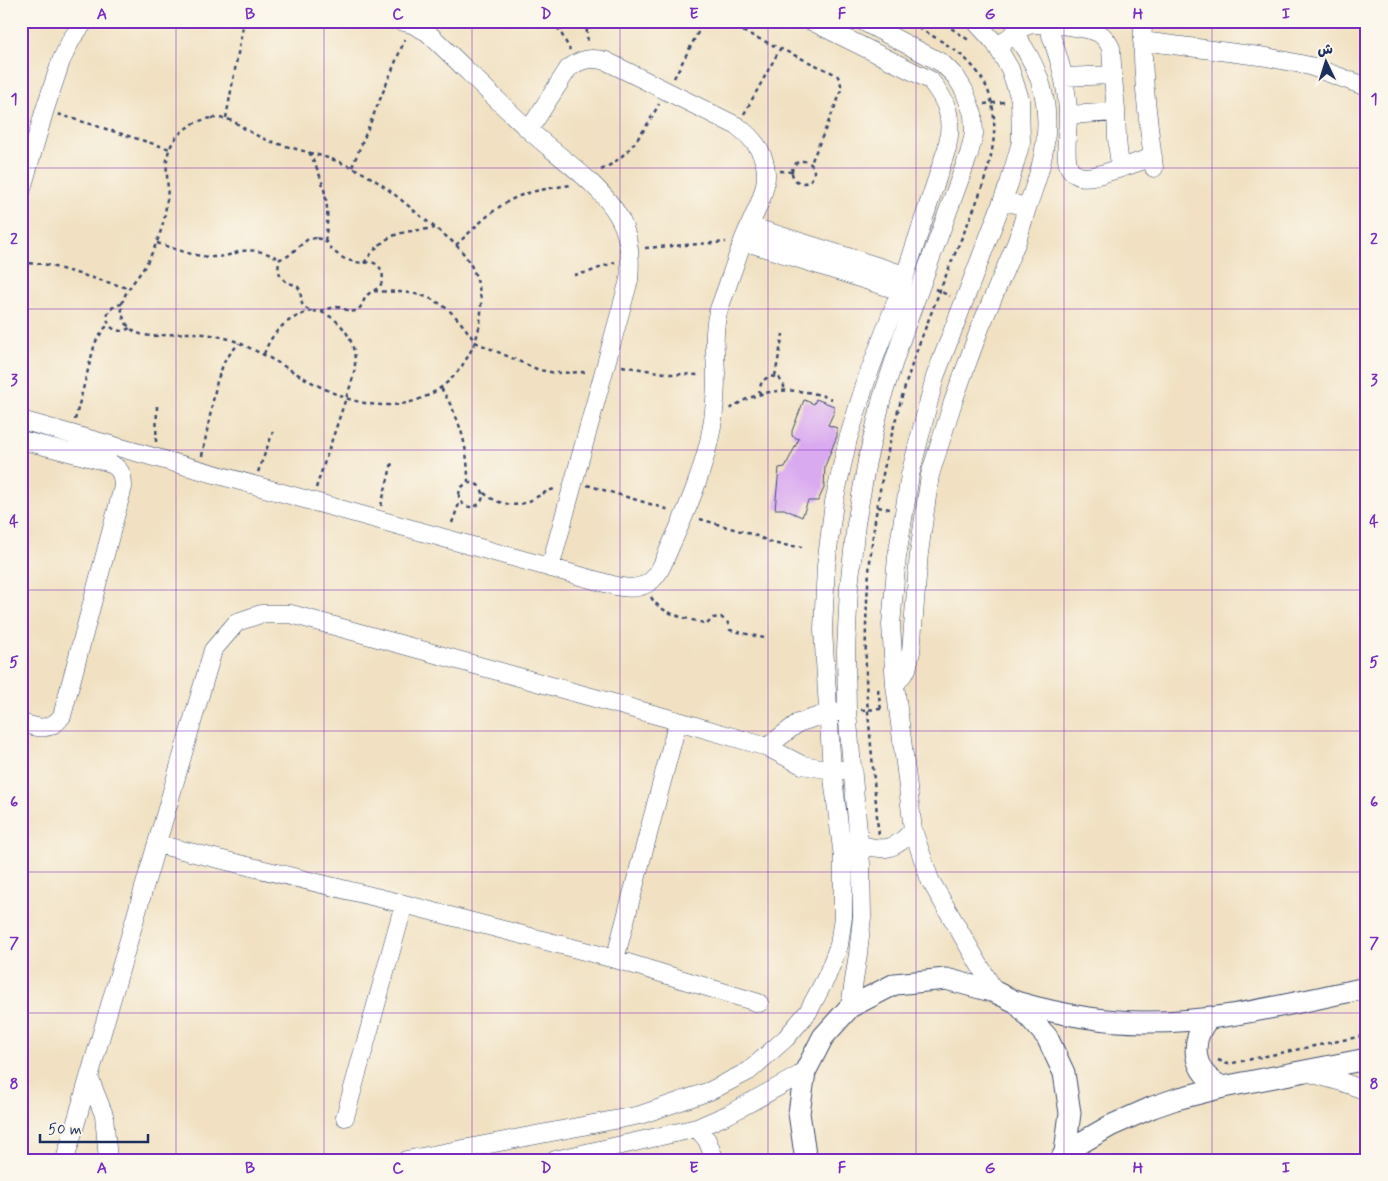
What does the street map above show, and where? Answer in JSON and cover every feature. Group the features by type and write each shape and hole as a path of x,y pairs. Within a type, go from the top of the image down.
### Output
{"street":[{"path":"21,192 61,61 72,38 85,21"},
{"path":"406,1160 640,1115 710,1091 749,1071 786,1038 808,1012 827,976 839,945 843,918 843,858 832,770 824,621 826,566 834,502 848,440 867,378 902,283 947,148 950,134 950,119 940,92 930,80 811,21"},
{"path":"850,1008 862,917 859,844 848,711 846,651 849,588 856,524 867,461 882,398 902,337 969,154 974,134 973,114 964,90 956,77 942,63 862,21"},
{"path":"975,21 997,46 1010,69 1020,100 1021,142 1003,200 935,378 910,475 897,557 891,625 895,684 912,830 930,880 996,992"},
{"path":"990,21 996,34 997,46"},
{"path":"1047,24 1064,77 1068,115 1069,167 1076,175 1086,178 1121,168 1154,163 1142,40 1143,21"},
{"path":"417,24 529,130 587,180 610,203 620,218 626,236 630,253 629,280 550,568"},
{"path":"997,46 1014,33 1029,25 1047,24 1091,30 1107,40 1111,48 1118,156 1121,168"},
{"path":"895,684 907,669 911,652 919,553 930,475 953,402 977,337 1017,241 1042,161 1047,126 1046,102 1039,77 1026,50 1014,33"},
{"path":"1142,40 1268,57 1310,66 1367,87"},
{"path":"21,420 626,589 646,584 652,580 661,568 685,515 701,470 712,425 715,400 714,338 718,312 764,190 766,171 763,158 757,145 748,134 737,126 606,61 582,61 568,69 529,130"},
{"path":"1064,77 1113,75"},
{"path":"1068,115 1116,112"},
{"path":"1003,200 1027,208"},
{"path":"746,234 902,283"},
{"path":"21,440 108,462 116,466 121,472 123,479 123,487 62,716 57,723 49,727 39,728 21,723"},
{"path":"64,1160 213,650 237,622 261,614 291,614 767,747 802,765 832,770 853,770"},
{"path":"767,747 798,723 828,713 848,711"},
{"path":"614,959 678,721"},
{"path":"859,844 873,849 895,846 903,841 912,830"},
{"path":"156,844 404,904 614,959 760,1002"},
{"path":"344,1117 404,904"},
{"path":"808,1160 805,1154 799,1113 805,1072 823,1037 850,1008 895,984 946,978 996,992 1016,1002 1048,1011 1112,1021 1145,1022 1210,1017 1262,1009 1367,988"},
{"path":"1016,1002 1047,1037 1064,1073 1070,1113 1063,1156"},
{"path":"1210,1017 1200,1031 1196,1056 1203,1072 1208,1078 1215,1084 1223,1087"},
{"path":"1063,1156 1110,1126 1176,1098 1367,1059"},
{"path":"1302,1071 1367,1091"},
{"path":"555,1160 697,1128 729,1114 805,1072"},
{"path":"89,1077 104,1115 108,1160"},
{"path":"697,1128 708,1140 715,1160"}],"path":[{"path":"226,118 244,21"},
{"path":"552,21 582,61"},
{"path":"582,61 586,21"},
{"path":"456,245 498,208 518,196 587,180 627,152 643,133 704,21"},
{"path":"722,21 837,75 841,82 842,90 811,163 814,176 806,182 796,181 792,172 795,164 802,160 811,163"},
{"path":"560,31 564,26 575,22 586,26"},
{"path":"352,167 417,24"},
{"path":"737,126 780,49"},
{"path":"970,105 1020,100"},
{"path":"45,109 170,149"},
{"path":"212,118 226,118 268,140 352,167 393,193 456,245 469,262 478,284 480,318 475,342 462,366 441,388 423,398 404,404 374,405 346,399 322,388 264,354 230,339 187,333 144,336 130,328 125,321 122,304 128,288 145,267 157,243 166,209 168,184 166,160 170,149 182,131 196,122 212,118"},
{"path":"309,152 324,187 328,219 325,240 330,248 338,254 355,262 376,264 383,275 382,282 378,288 367,296 357,311 351,312 337,307 321,312"},
{"path":"364,263 381,243 394,235 435,228"},
{"path":"574,275 603,267 638,250 746,234"},
{"path":"157,243 188,253 205,256 223,256 255,251 280,259 288,256 308,239 325,240"},
{"path":"280,259 279,274 286,282 299,288 301,303 312,311 329,315 341,325 353,346 355,362 346,399 312,501"},
{"path":"21,263 44,264 128,288"},
{"path":"922,283 964,303"},
{"path":"372,291 409,293 437,302 446,307 475,342 530,367 548,372 565,373 605,367 671,374 716,374"},
{"path":"122,304 111,308 107,319 113,329 125,331 130,328"},
{"path":"264,354 267,345 278,329 293,318 312,311"},
{"path":"71,434 95,343 109,324"},
{"path":"775,376 783,334"},
{"path":"199,470 216,381 225,360 239,343"},
{"path":"760,394 759,390 762,380 770,376 775,376 782,382 784,391"},
{"path":"441,388 457,417 462,433 466,449 468,482"},
{"path":"712,425 734,406 760,394 794,390 813,393 832,400"},
{"path":"155,457 157,406"},
{"path":"253,485 273,432"},
{"path":"377,519 392,463"},
{"path":"468,482 479,485 484,493 497,502 513,505 528,502 549,490 556,489 570,494"},
{"path":"468,482 460,489 458,495 460,501 466,506 475,507 482,502 484,493"},
{"path":"446,539 460,501"},
{"path":"859,504 904,512"},
{"path":"646,584 654,602 668,612 707,624 713,618 721,617 728,623 730,630 764,638"},
{"path":"848,711 898,708"},
{"path":"1214,1055 1228,1064 1367,1035"}],"building":[{"path":"816,399 834,406 834,412 828,425 837,428 837,436 825,466 824,488 818,501 808,501 802,517 784,509 775,509 779,468 785,467 799,439 792,436 792,431 804,400 814,404"}]}
